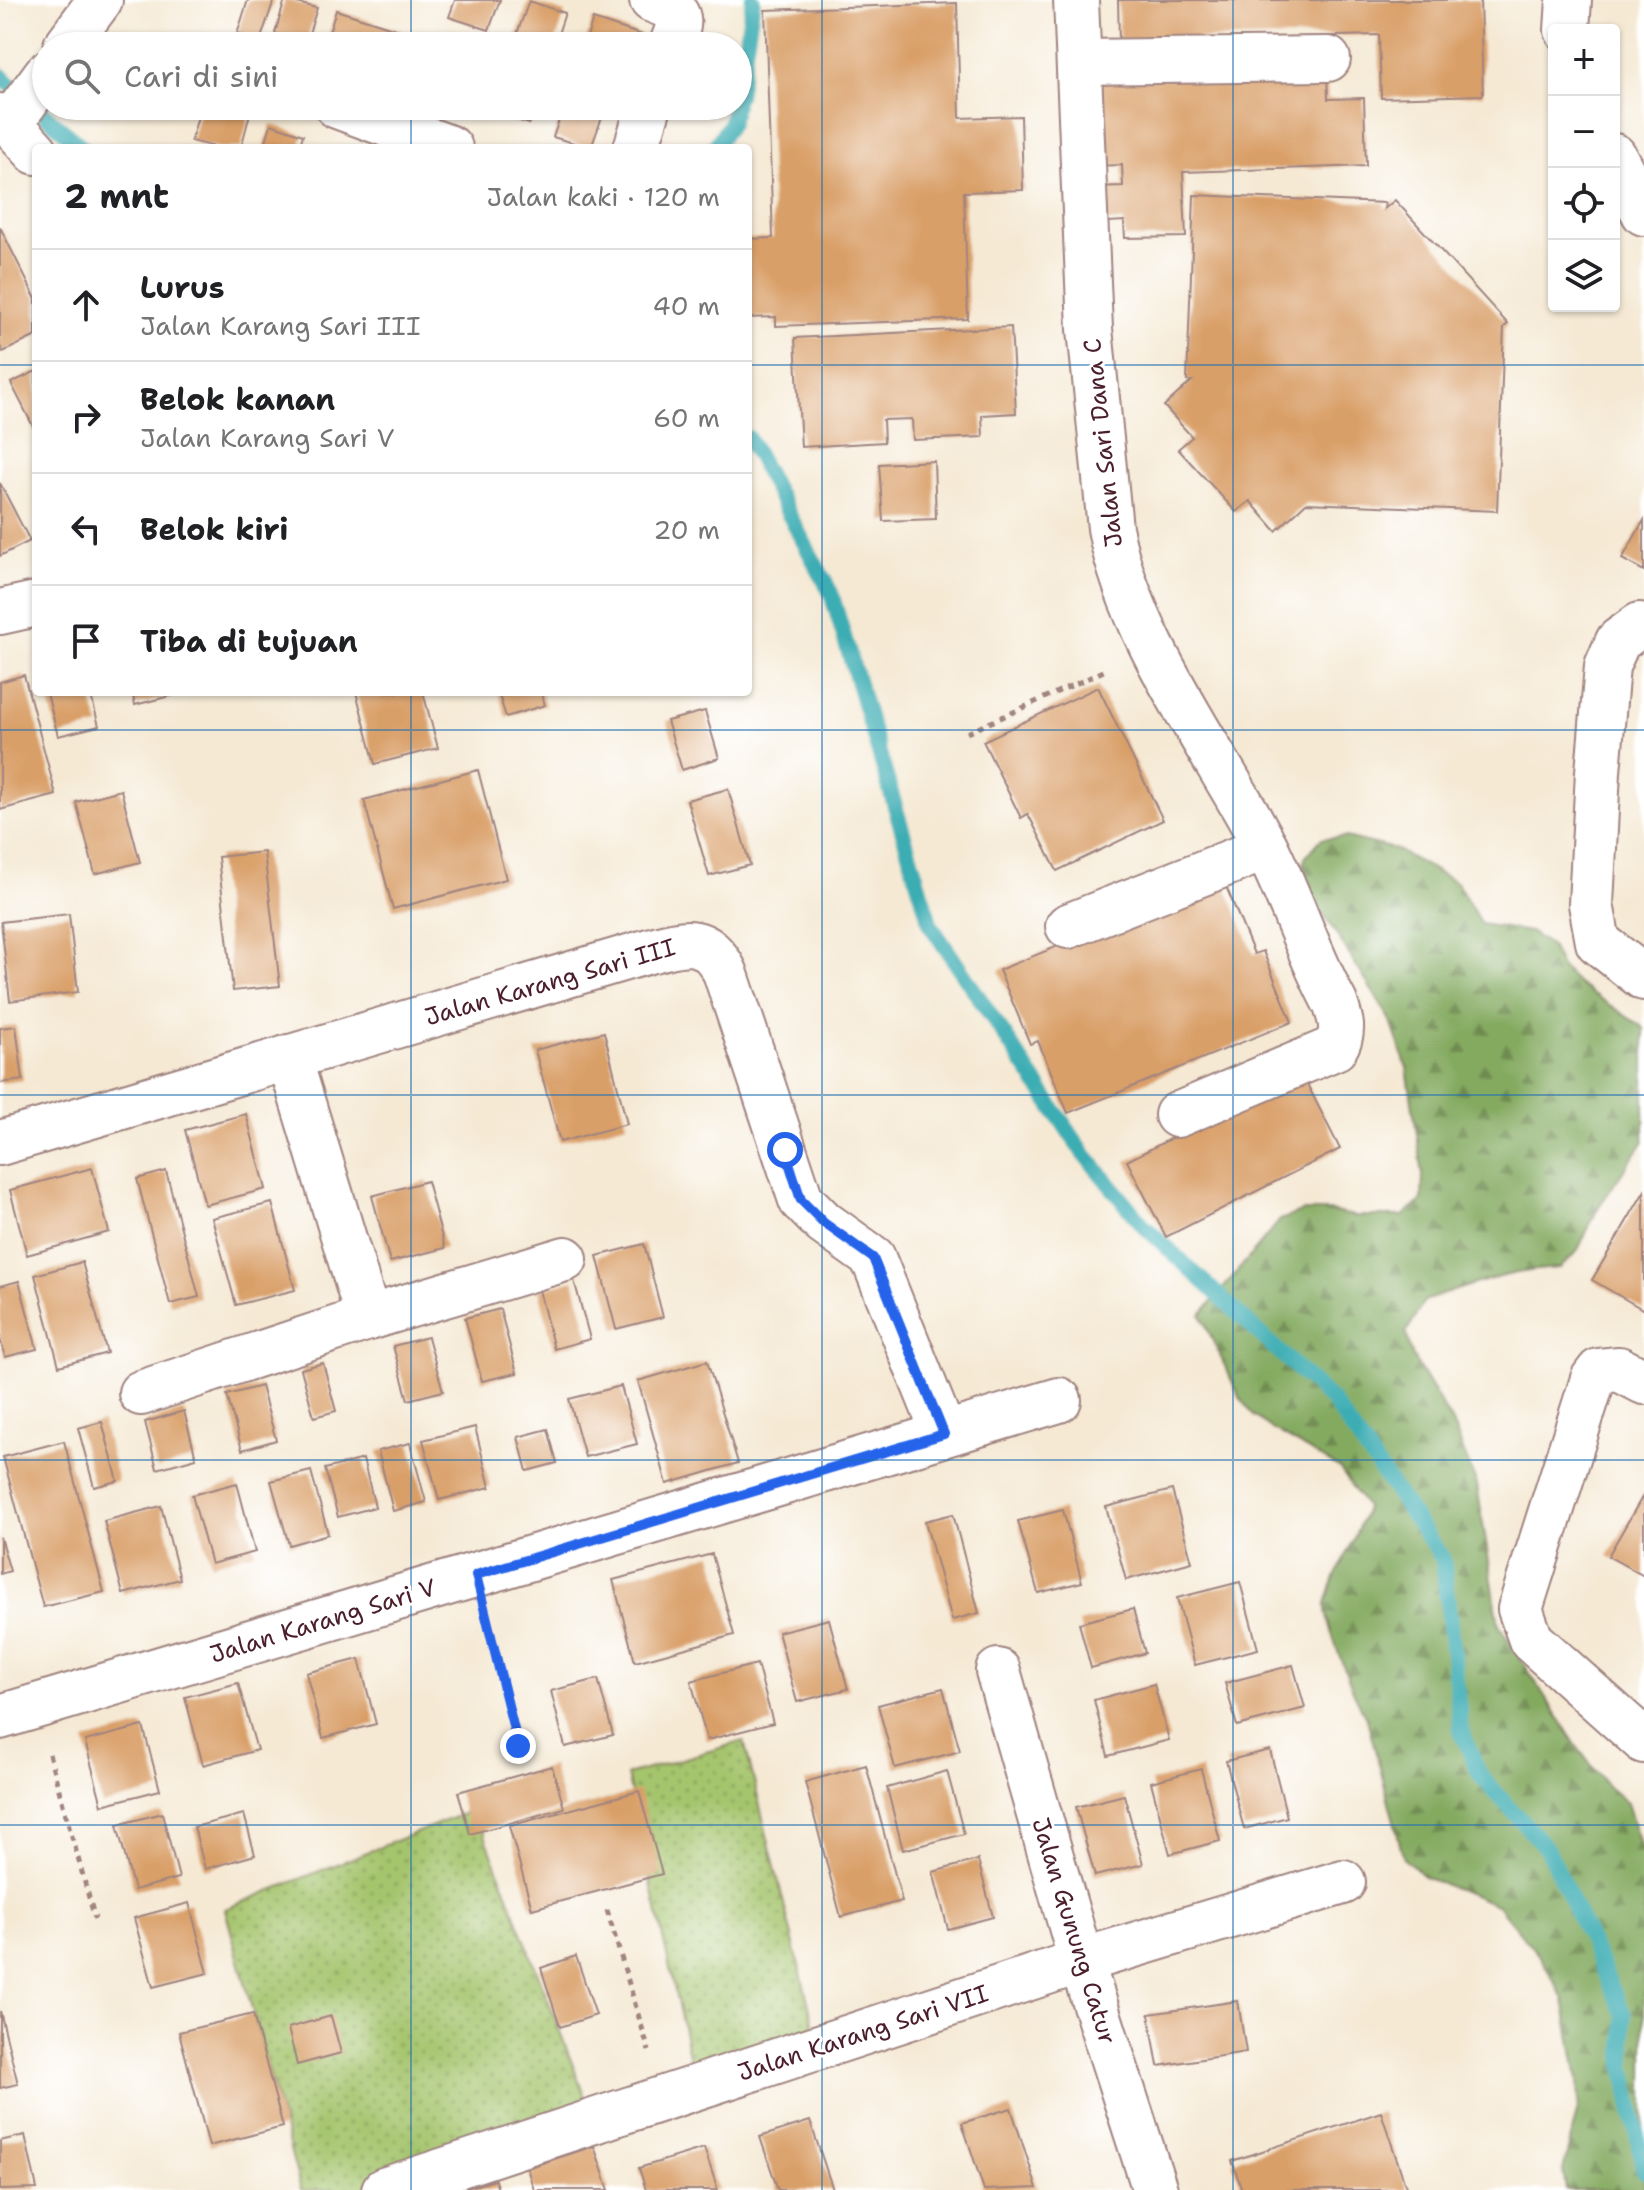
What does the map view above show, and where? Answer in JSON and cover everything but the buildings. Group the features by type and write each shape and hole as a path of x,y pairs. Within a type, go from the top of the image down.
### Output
{"street":[{"path":"76,32 100,0"},
{"path":"652,0 678,13 680,25 677,32"},
{"name":"Jalan Sari Dana C","path":"1076,0 1090,329 1116,561 1128,595 1154,648 1266,848 1342,1025 1341,1038 1335,1048 1177,1115"},
{"path":"1567,24 1569,0"},
{"path":"1079,62 1328,59"},
{"path":"15,130 32,99"},
{"path":"375,120 439,144"},
{"path":"637,144 645,120"},
{"path":"1620,167 1644,213"},
{"path":"0,612 32,605"},
{"path":"1644,626 1640,625 1618,641 1607,666 1591,904 1598,942 1644,978"},
{"path":"1068,926 1266,848"},
{"name":"Jalan Karang Sari III","path":"0,1143 674,944 693,943 707,947 719,959 725,972 801,1200 824,1223 873,1258 944,1434"},
{"path":"289,1057 368,1318"},
{"path":"141,1393 368,1318 565,1259"},
{"path":"1644,1382 1619,1369 1599,1371 1593,1379 1520,1609 1531,1640 1644,1741"},
{"name":"Jalan Karang Sari V","path":"18,1712 1059,1400"},
{"name":"Jalan Gunung Catur","path":"998,1671 1081,1961 1155,2190"},
{"name":"Jalan Karang Sari VII","path":"384,2190 1081,1961 1343,1882"}],"path":[{"path":"967,733 1154,648"},
{"path":"476,1575 518,1746"},
{"path":"18,1712 95,1919"},
{"path":"607,1910 664,2099"}],"green space":[{"path":"1346,837 1395,849 1457,883 1481,924 1530,932 1551,946 1561,967 1578,984 1644,1028 1644,1141 1598,1208 1577,1252 1560,1268 1507,1275 1424,1301 1406,1333 1413,1357 1452,1423 1477,1485 1499,1625 1578,1748 1608,1787 1627,1803 1644,1857 1644,2190 1566,2190 1563,2171 1579,2104 1578,2080 1564,1999 1541,1958 1498,1906 1426,1878 1404,1859 1367,1719 1349,1680 1326,1613 1330,1591 1366,1507 1340,1469 1253,1415 1239,1396 1201,1315 1280,1220 1303,1211 1330,1211 1354,1216 1403,1216 1422,1200 1423,1175 1407,1068 1390,1019 1302,880 1305,858 1321,839"},
{"path":"744,1741 822,2059 696,2086 627,1775"},
{"path":"475,1809 591,2113 413,2190 301,2190 225,1909"}],"waterway":[{"path":"748,32 753,0"},
{"path":"0,75 32,103"},
{"path":"51,120 78,144"},
{"path":"717,144 731,120"},
{"path":"752,445 831,593 931,926 1082,1151 1144,1226 1332,1401 1443,1559 1461,1730 1480,1775 1548,1850 1624,2015 1624,2066 1644,2171"}],"route":[{"path":"518,1746 476,1575 944,1434 873,1258 824,1223 801,1200 785,1150"}]}
